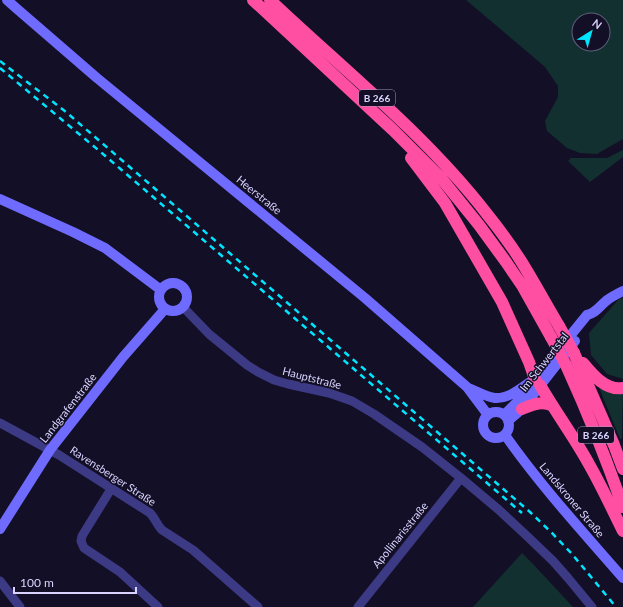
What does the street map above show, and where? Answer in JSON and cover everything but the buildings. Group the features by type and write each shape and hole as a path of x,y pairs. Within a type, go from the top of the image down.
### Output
{"highway":[{"name":"B 266","path":"253,0 393,130 441,178 479,225 523,287 566,365 585,407 623,507"},
{"name":"B 266","path":"270,0 430,149 487,214 520,260 574,353 623,469"},
{"name":"B 266","path":"393,130 449,210 502,302 538,382 590,466 623,531"},
{"name":"B 266","path":"574,353 593,376 612,387 623,388"},
{"path":"522,409 537,403 546,403 552,406"}],"main road":[{"name":"Heerstraße","path":"7,0 93,74 365,298 467,387 488,415"},
{"path":"0,199 44,218 105,248 161,290"},
{"path":"171,283 179,284 185,290 187,296 187,302 183,307 176,311 165,309 159,300 161,290 171,283"},
{"name":"Im Schwertstal","path":"506,418 522,409 538,382 587,315 593,314 605,302 623,291"},
{"name":"Landgrafenstraße","path":"0,529 50,450 123,357 165,309"},
{"path":"467,387 497,398 509,395 538,382"},
{"name":"Im Schwertstal","path":"506,418 527,392 538,382"},
{"path":"498,412 506,418 509,428 505,435 493,438 484,430 484,422 491,413 498,412"},
{"name":"Landskroner Straße","path":"505,435 523,460 567,514 623,578"}],"street":[{"name":"Hauptstraße","path":"183,307 209,334 247,365 258,372 274,380 329,393 352,401 374,414 422,447 499,510 553,561 592,607"},
{"name":"Ravensberger Straße","path":"0,423 50,450 150,513 162,530 193,550 258,607"},
{"name":"Apollinarisstraße","path":"358,607 461,478"},
{"path":"112,489 82,536 84,548 120,572 158,607"},
{"path":"0,581 20,607"}],"green space":[{"path":"466,0 623,0 623,139 597,154 580,153 567,148 547,131 545,121 558,97 558,86 545,67"},
{"path":"623,150 623,157 590,182 568,161 571,158 607,158"},
{"path":"623,298 623,379 607,374 591,355 589,333 619,299"},
{"path":"598,385 623,390 621,439 620,439"},
{"path":"522,553 533,564 573,607 473,607"}],"railway":[{"path":"0,61 66,112 530,512 572,554 616,607"},
{"path":"0,68 103,154 522,513"}]}
